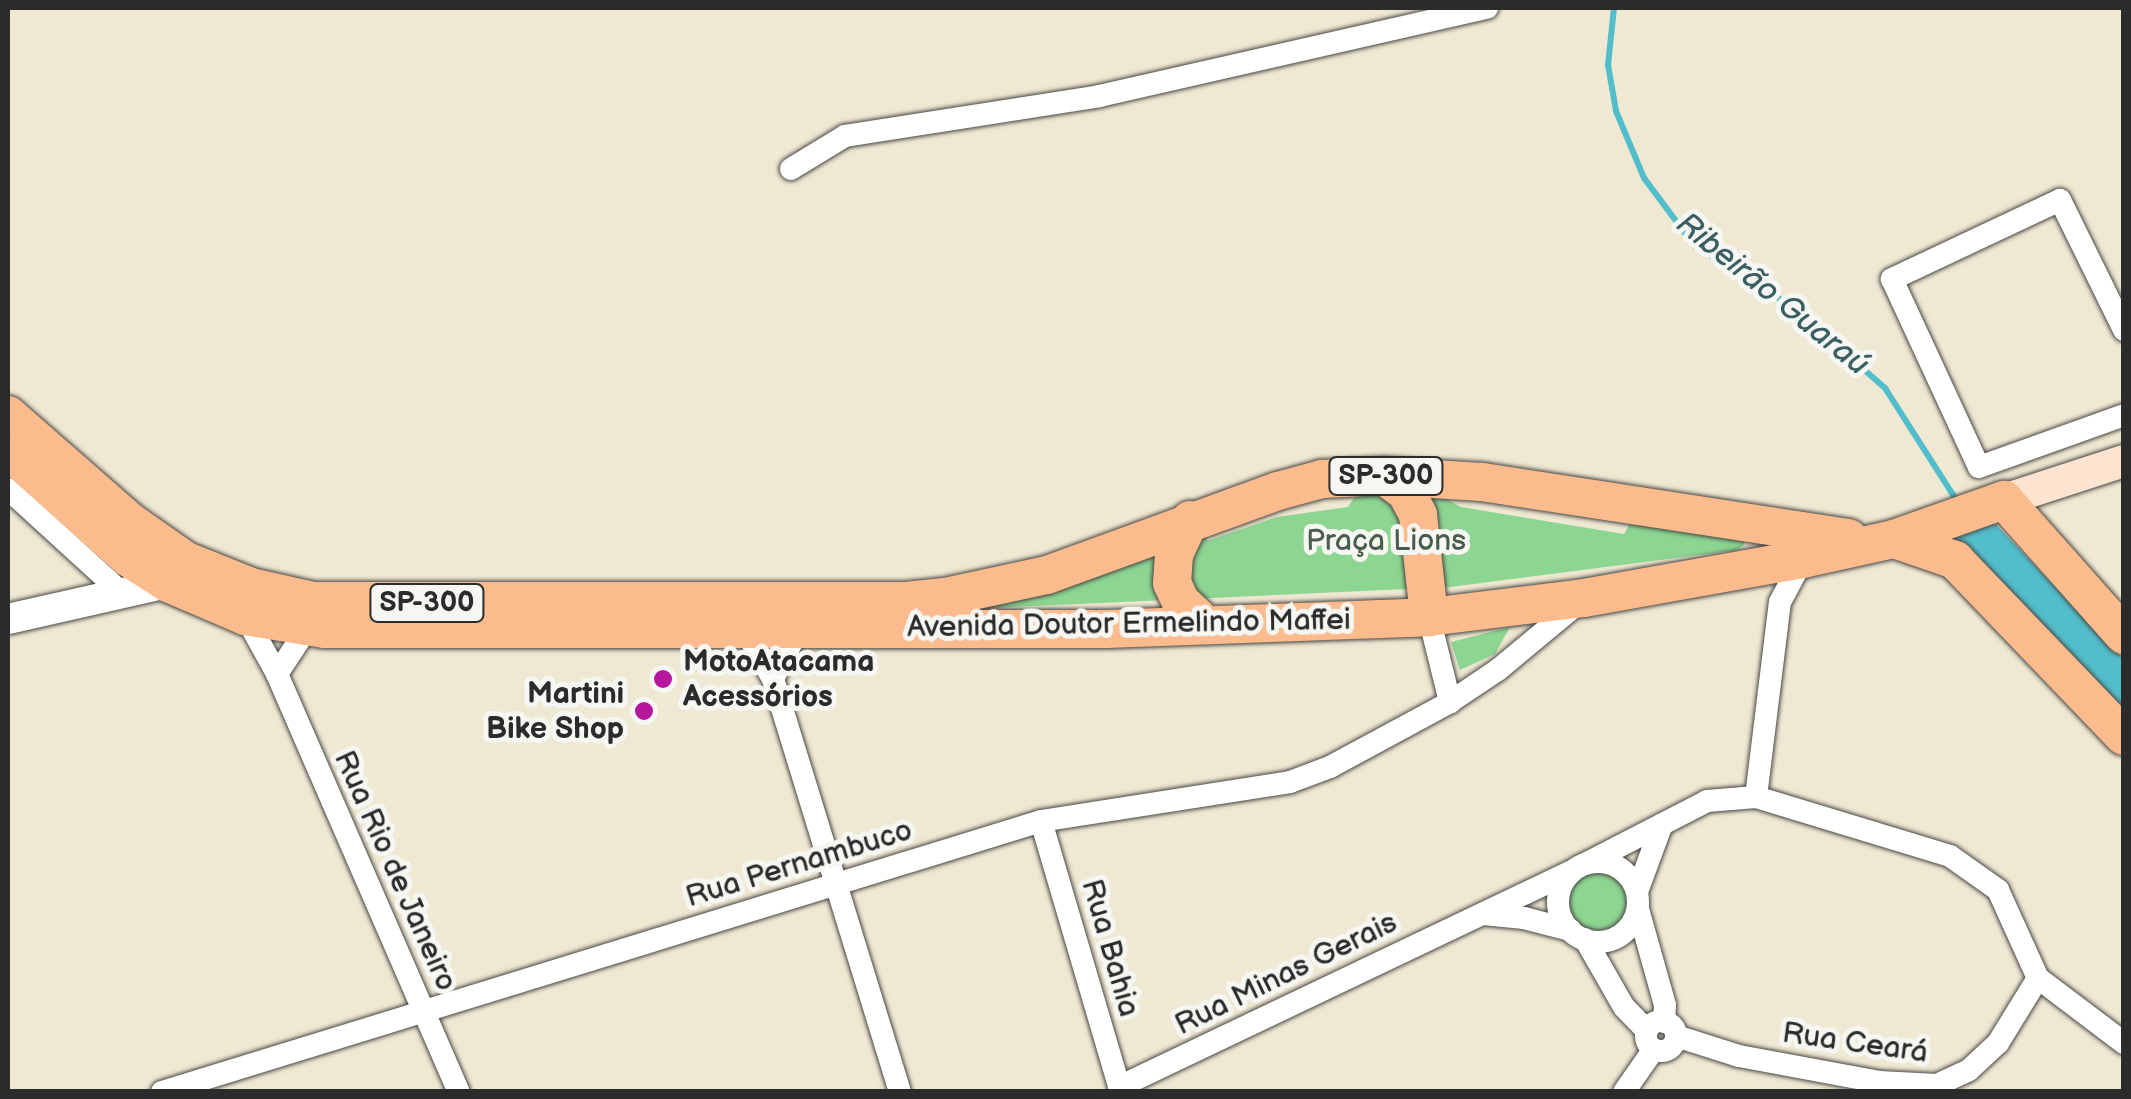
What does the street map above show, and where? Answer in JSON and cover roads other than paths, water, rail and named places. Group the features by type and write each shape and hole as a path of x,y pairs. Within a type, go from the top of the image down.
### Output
{"main road":[{"name":"Avenida Doutor Ermelindo Maffei","path":"8,416 129,521 186,560 251,588 313,600 906,602 1012,585 1190,520 1322,480 1384,476 1482,482 1792,532 1888,540"},
{"name":"Avenida Doutor Ermelindo Maffei","path":"8,450 129,558 168,583 245,616 358,631 798,630 1206,624 1429,616 1584,598 1803,559 1888,540 1970,512"},
{"path":"1955,560 1944,544 1970,512 2124,462"},
{"path":"1384,476 1414,504 1429,616"},
{"path":"1970,512 2124,635"},
{"path":"1190,520 1174,555 1172,582 1181,602 1206,624"},
{"name":"SP-300","path":"1888,540 1955,560 2124,736"},
{"path":"1360,620 1406,583 1420,556"}],"street":[{"path":"791,169 845,136 1099,96 1487,8"},
{"path":"2124,330 2060,200 1892,279 1979,467 2124,415"},
{"path":"8,489 123,594"},
{"path":"1803,559 1780,602 1756,796 1950,856 1980,874 1998,890 2038,978 2124,1044"},
{"path":"1739,570 1768,586 1780,602"},
{"path":"8,620 168,583"},
{"name":"Rua Pernambuco","path":"162,1092 204,1085 424,1011 1041,820 1290,782 1330,767 1450,702 1499,669 1584,598"},
{"name":"Rua Rio de Janeiro","path":"245,616 277,674 459,1092"},
{"path":"1429,616 1450,702"},
{"path":"277,674 308,627"},
{"path":"745,630 774,679 900,1092"},
{"path":"774,679 798,630"},
{"name":"Rua Minas Gerais","path":"1120,1089 1707,801 1756,796"},
{"name":"Rua Bahia","path":"1041,820 1120,1089"},
{"path":"1479,914 1524,918 1602,942 1618,936 1631,925 1662,824"},
{"path":"1624,1092 1660,1034 1664,1005 1638,901 1617,866 1579,867 1558,899 1561,916 1578,935 1624,1007 1660,1034"},
{"name":"Rua Ceará","path":"1660,1034 1739,1056 1879,1082 1938,1085 1969,1070 1998,1044 2038,978"}],"waterway":[{"name":"Ribeirão Guaraú","path":"1614,8 1608,65 1616,111 1644,178 1694,245 1793,307 1885,388 1957,501"},
{"name":"Ribeirão Guaraú","path":"1974,529 2124,687"}],"place":[{"name":"MotoAtacama Acessórios","path":"663,679"},
{"name":"Martini Bike Shop","path":"644,711"}],"park label":[{"name":"Praça Lions","path":"1386,541"}]}
